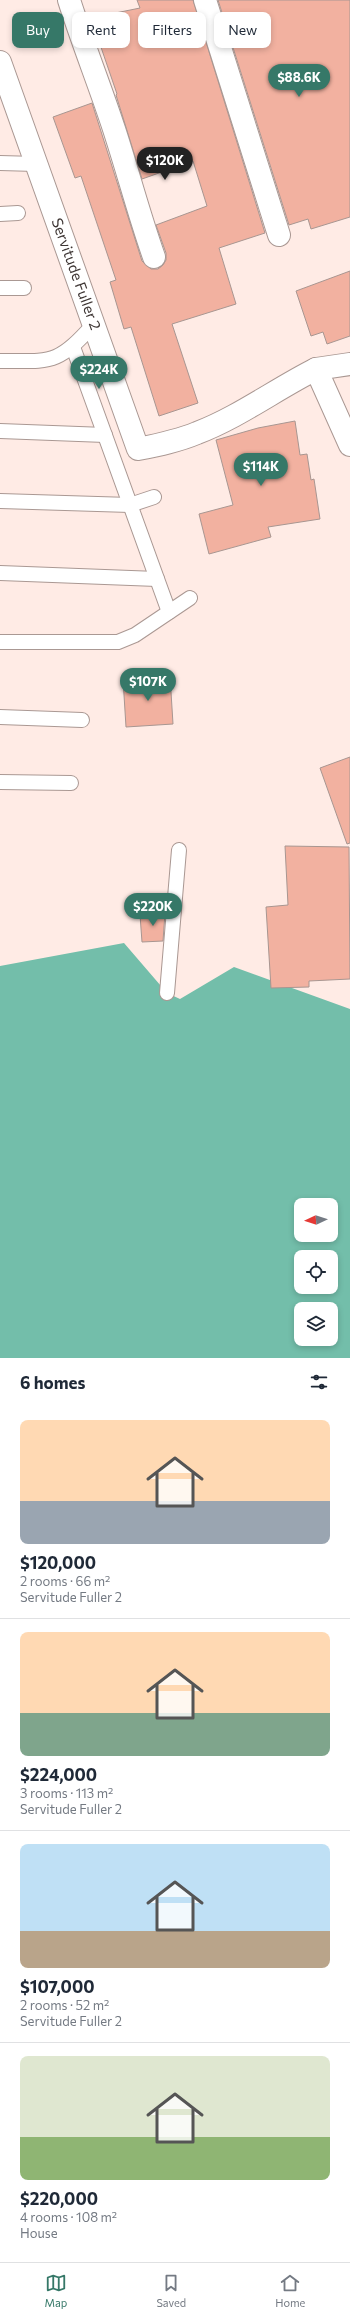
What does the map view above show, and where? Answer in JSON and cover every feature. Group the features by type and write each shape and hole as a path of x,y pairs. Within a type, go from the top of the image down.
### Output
{"street":[{"path":"69,0 87,56 114,129 141,221 154,257"},
{"path":"204,0 279,235"},
{"name":"Servitude Fuller 2","path":"2,78 36,164 138,449 169,443 198,433 236,415 284,385 316,369"},
{"path":"350,364 316,369 350,445"}],"lane":[{"path":"0,164 36,164"},
{"path":"0,214 18,214"},
{"path":"0,288 24,288"},
{"path":"0,361 46,361 55,359 73,347 94,324"},
{"path":"73,347 169,612"},
{"path":"0,431 105,436"},
{"path":"0,501 130,505 154,497"},
{"path":"0,573 157,579"},
{"path":"0,642 118,642 134,635 190,598"},
{"path":"0,717 82,720"},
{"path":"0,782 71,783"},
{"path":"167,993 178,850"}],"shaded area":[{"path":"124,943 167,993 180,999 234,967 350,1009 350,1358 0,1358 0,966"}],"building":[{"path":"137,0 193,0 197,12 138,12 138,48 206,48 206,42 265,233 219,248 236,304 172,324 198,403 159,416 131,327 124,329 110,282 116,280 81,176 75,178 53,117 92,103 142,261 151,269 158,269 166,260 166,253 156,225 207,206 193,161 142,179 116,95 117,94 101,48 130,48 130,12 120,12 140,8"},
{"path":"218,0 350,0 350,217 311,229 308,219 289,225 233,48 271,48 271,12 222,12"},
{"path":"350,271 350,336 327,344 323,332 311,336 296,291"},
{"path":"295,421 300,455 307,454 311,480 314,479 320,519 268,527 271,537 209,554 199,514 233,505 216,440 258,428"},
{"path":"170,676 173,724 126,727 123,679"},
{"path":"350,757 350,843 347,844 320,768"},
{"path":"285,846 349,847 350,979 309,981 309,987 271,988 266,907 288,905"},
{"path":"165,913 163,941 142,942 140,915"}]}
